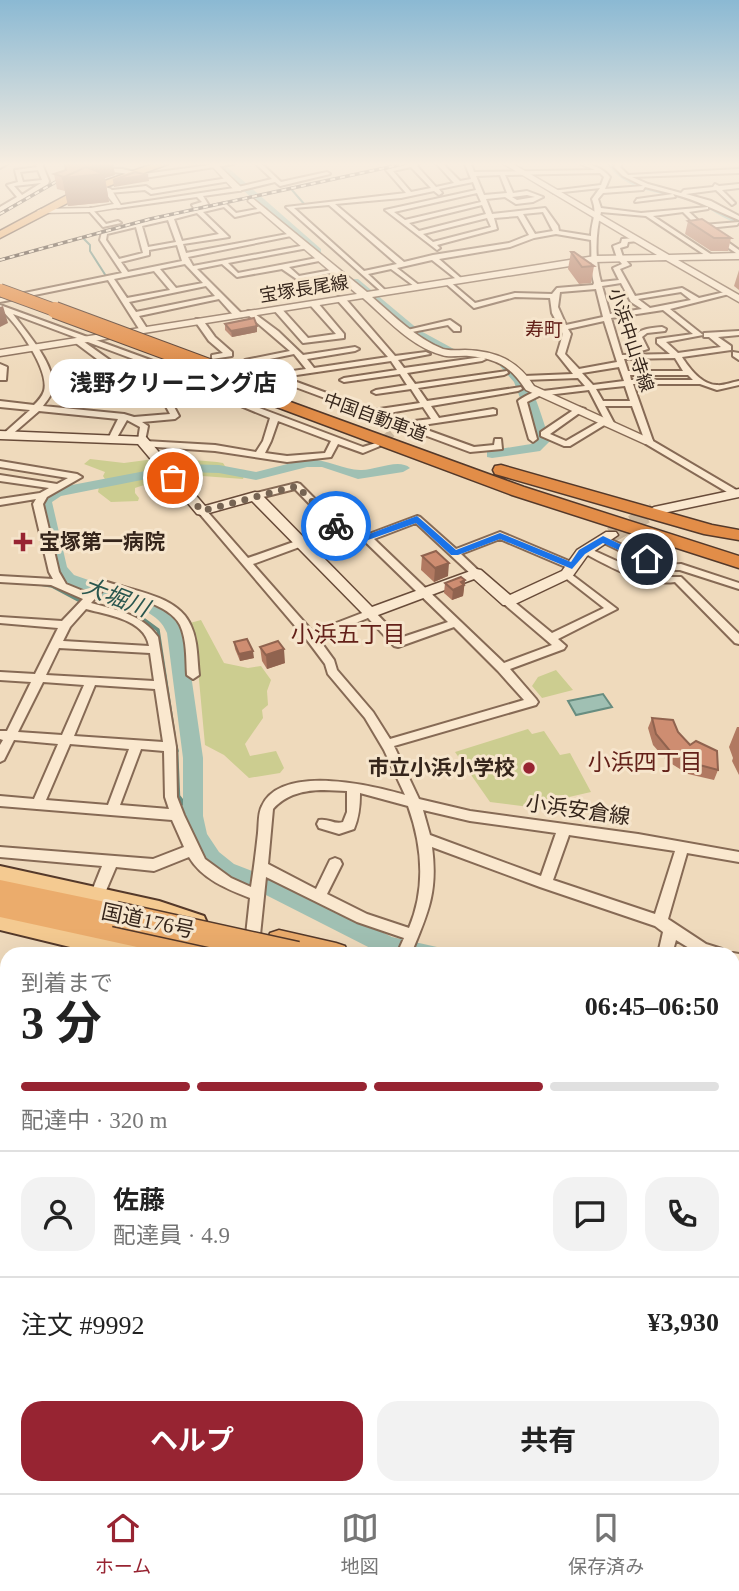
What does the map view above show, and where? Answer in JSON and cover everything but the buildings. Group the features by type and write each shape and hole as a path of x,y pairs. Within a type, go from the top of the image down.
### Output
{"highway":[{"name":"中国自動車道","path":"0,290 398,448 584,514 739,562"},
{"name":"中国自動車道","path":"1,304 592,505 739,551"},
{"path":"398,448 551,509 739,572"},
{"path":"444,454 605,501 739,535"},
{"name":"国道176号","path":"0,890 199,947"},
{"name":"国道176号","path":"0,907 112,921 257,947"},
{"path":"198,923 248,944 274,947"}],"main road":[{"path":"3,435 143,442 202,511 254,496 363,609 370,613 476,573 508,602 570,570 586,550 607,537"},
{"path":"654,511 737,493"},
{"path":"0,875 159,910 198,923"},
{"path":"0,920 112,947"}],"street":[{"path":"104,234 103,240 124,273"},
{"path":"117,261 145,256 146,248 142,234"},
{"path":"175,234 187,262 238,315"},
{"path":"319,234 384,292"},
{"path":"366,234 402,264"},
{"path":"420,234 446,254"},
{"path":"433,244 472,234"},
{"path":"480,234 499,247"},
{"path":"364,273 446,254 499,247 546,234"},
{"path":"565,234 594,239"},
{"name":"小浜中山寺線","path":"595,234 593,266 597,286 649,442"},
{"path":"627,234 739,299"},
{"path":"677,234 710,256"},
{"path":"707,234 739,254"},
{"path":"146,248 224,235 248,257"},
{"path":"1,304 24,293 187,262 235,246 293,235 415,334 444,354 500,359 512,365 530,388 649,442 737,493"},
{"path":"636,240 624,240 625,245 616,246 620,258 627,265 616,268 633,298 662,329 645,331 638,336 644,349"},
{"path":"187,262 223,262 306,247"},
{"name":"宝塚長尾線","path":"0,353 595,259 739,254"},
{"path":"433,257 460,280"},
{"path":"223,262 237,275 322,259"},
{"path":"283,266 298,278 337,271"},
{"path":"391,267 418,287"},
{"path":"155,268 175,290"},
{"path":"109,277 144,330"},
{"path":"607,422 592,389 561,354 567,337 555,311 554,296 557,290 624,281"},
{"path":"447,282 474,306 515,295 554,296"},
{"path":"0,284 24,293"},
{"path":"125,301 207,284"},
{"path":"633,298 682,290 696,300"},
{"path":"564,328 729,293"},
{"path":"134,315 220,297"},
{"path":"341,299 390,355 437,421"},
{"path":"1,304 82,340 176,373 222,392 226,398 275,417 363,450 376,446"},
{"path":"1,304 44,365 48,385 47,392 35,408 3,435"},
{"path":"277,309 306,341 341,336 314,304"},
{"path":"664,308 699,335"},
{"path":"251,313 307,364"},
{"path":"199,321 212,340 229,354 215,357"},
{"path":"701,382 689,373 677,356 660,341 739,333"},
{"path":"710,334 738,353"},
{"path":"82,340 129,382 176,373"},
{"path":"533,439 522,401 541,393 592,389 623,368 644,349 668,348"},
{"path":"623,368 728,348"},
{"path":"272,376 355,349"},
{"path":"248,362 295,352"},
{"path":"307,364 426,354"},
{"path":"344,380 482,359"},
{"path":"524,378 684,365"},
{"path":"0,366 3,368 3,378 0,378"},
{"path":"623,368 689,373"},
{"path":"623,368 701,382 717,388 739,383"},
{"path":"222,392 251,375 264,373 373,413 401,427 473,450 499,447 498,441"},
{"path":"376,392 504,373"},
{"path":"134,420 175,416 154,377"},
{"path":"373,413 518,389"},
{"path":"600,404 636,403"},
{"path":"0,404 124,417 145,426 143,442 215,448 287,459 328,455 336,440"},
{"path":"581,410 544,434 567,444 607,422"},
{"path":"401,427 492,412"},
{"path":"112,439 124,417"},
{"path":"258,455 267,441 275,417"},
{"path":"0,464 77,477 43,495 0,502"},
{"path":"0,478 60,487"},
{"path":"254,496 297,486 339,529"},
{"path":"43,495 38,504 54,572 62,586"},
{"path":"202,511 311,637 330,663 332,671 379,728 412,800 423,838 427,884 423,909 408,944 362,918 260,870 248,944"},
{"path":"368,538 417,519 476,573"},
{"path":"245,563 353,524 502,668 532,702 387,744"},
{"path":"455,553 500,536 570,570 612,609 551,638"},
{"path":"607,537 664,568 739,640"},
{"path":"586,550 633,573 659,581 677,579"},
{"path":"664,568 681,567 739,586"},
{"path":"0,579 39,579 94,594 159,603 177,613 184,621 193,675"},
{"path":"0,757 5,735 65,625 94,594"},
{"path":"94,594 147,626 153,636 170,747 171,797 192,850 201,863 226,882 257,893"},
{"path":"502,668 560,646 508,602"},
{"path":"311,637 370,613 398,643 454,623"},
{"path":"0,620 65,625"},
{"path":"56,644 156,650"},
{"path":"0,676 160,685"},
{"path":"38,804 91,682"},
{"path":"5,735 170,747"},
{"path":"112,811 136,745"},
{"name":"小浜安倉線","path":"260,870 268,808 275,799 304,787 321,785 354,788 412,800 467,816 628,837 682,849 739,857"},
{"path":"324,824 339,829 349,825 353,812 354,788"},
{"path":"0,801 177,815"},
{"path":"545,883 565,828"},
{"path":"423,838 665,925 699,947"},
{"path":"665,947 665,925 682,849"},
{"path":"0,852 154,866 192,850"},
{"path":"97,896 111,862"},
{"path":"319,897 335,864"}],"green space":[{"path":"171,458 217,462 223,463 227,469 246,470 243,479 175,474 163,460"},
{"path":"90,459 124,463 154,459 168,477 135,488 138,501 111,502 98,492 99,487 108,484 103,476 105,472 84,464"},
{"path":"201,620 224,663 248,668 261,666 271,680 267,691 268,705 262,710 263,718 245,744 250,756 276,751 284,768 280,773 249,778 224,755 205,745 197,658 179,626"},
{"path":"556,670 573,690 542,698 532,686 538,677"},
{"path":"528,729 532,734 544,731 560,755 570,753 591,792 569,797 576,813 490,802 455,752"}],"shaded area":[{"path":"603,694 612,707 576,715 568,701"}],"waterway":[{"name":"大堀川","path":"297,234 317,251"},
{"path":"83,238 90,245 90,251 106,276"},
{"name":"大堀川","path":"354,281 415,333 442,349 457,354"},
{"name":"大堀川","path":"492,454 535,448 543,441 520,381 506,366"},
{"name":"大堀川","path":"393,947 270,887 226,870 211,858 197,836 193,816 193,758 176,633 170,618 154,609 68,579 59,568 44,501 56,492 182,468 219,469 256,476 307,463 323,463 358,475 403,468"},
{"path":"40,584 52,586 82,602"},
{"path":"126,614 143,619 158,630 174,735"},
{"path":"176,746 177,751"},
{"path":"176,750 178,796 193,816"}],"tunnel":[{"path":"376,446 397,429"},
{"path":"611,535 654,511"}],"railway":[{"path":"0,260 96,234"}],"way so far":[{"path":"173,478 202,511 297,486 336,526"}],"place":[{"name":"浅野クリーニング店","path":"173,478"},
{"name":"宝塚第一病院","path":"23,542"},
{"name":"市立小浜小学校","path":"529,768"}],"district":[{"name":"寿町","path":"544,329"},
{"name":"小浜五丁目","path":"348,634"},
{"name":"小浜四丁目","path":"645,762"}],"route":[{"path":"336,526 339,529 353,524 368,538 417,519 455,553 500,536 572,566 582,552 603,539 647,559"}]}
